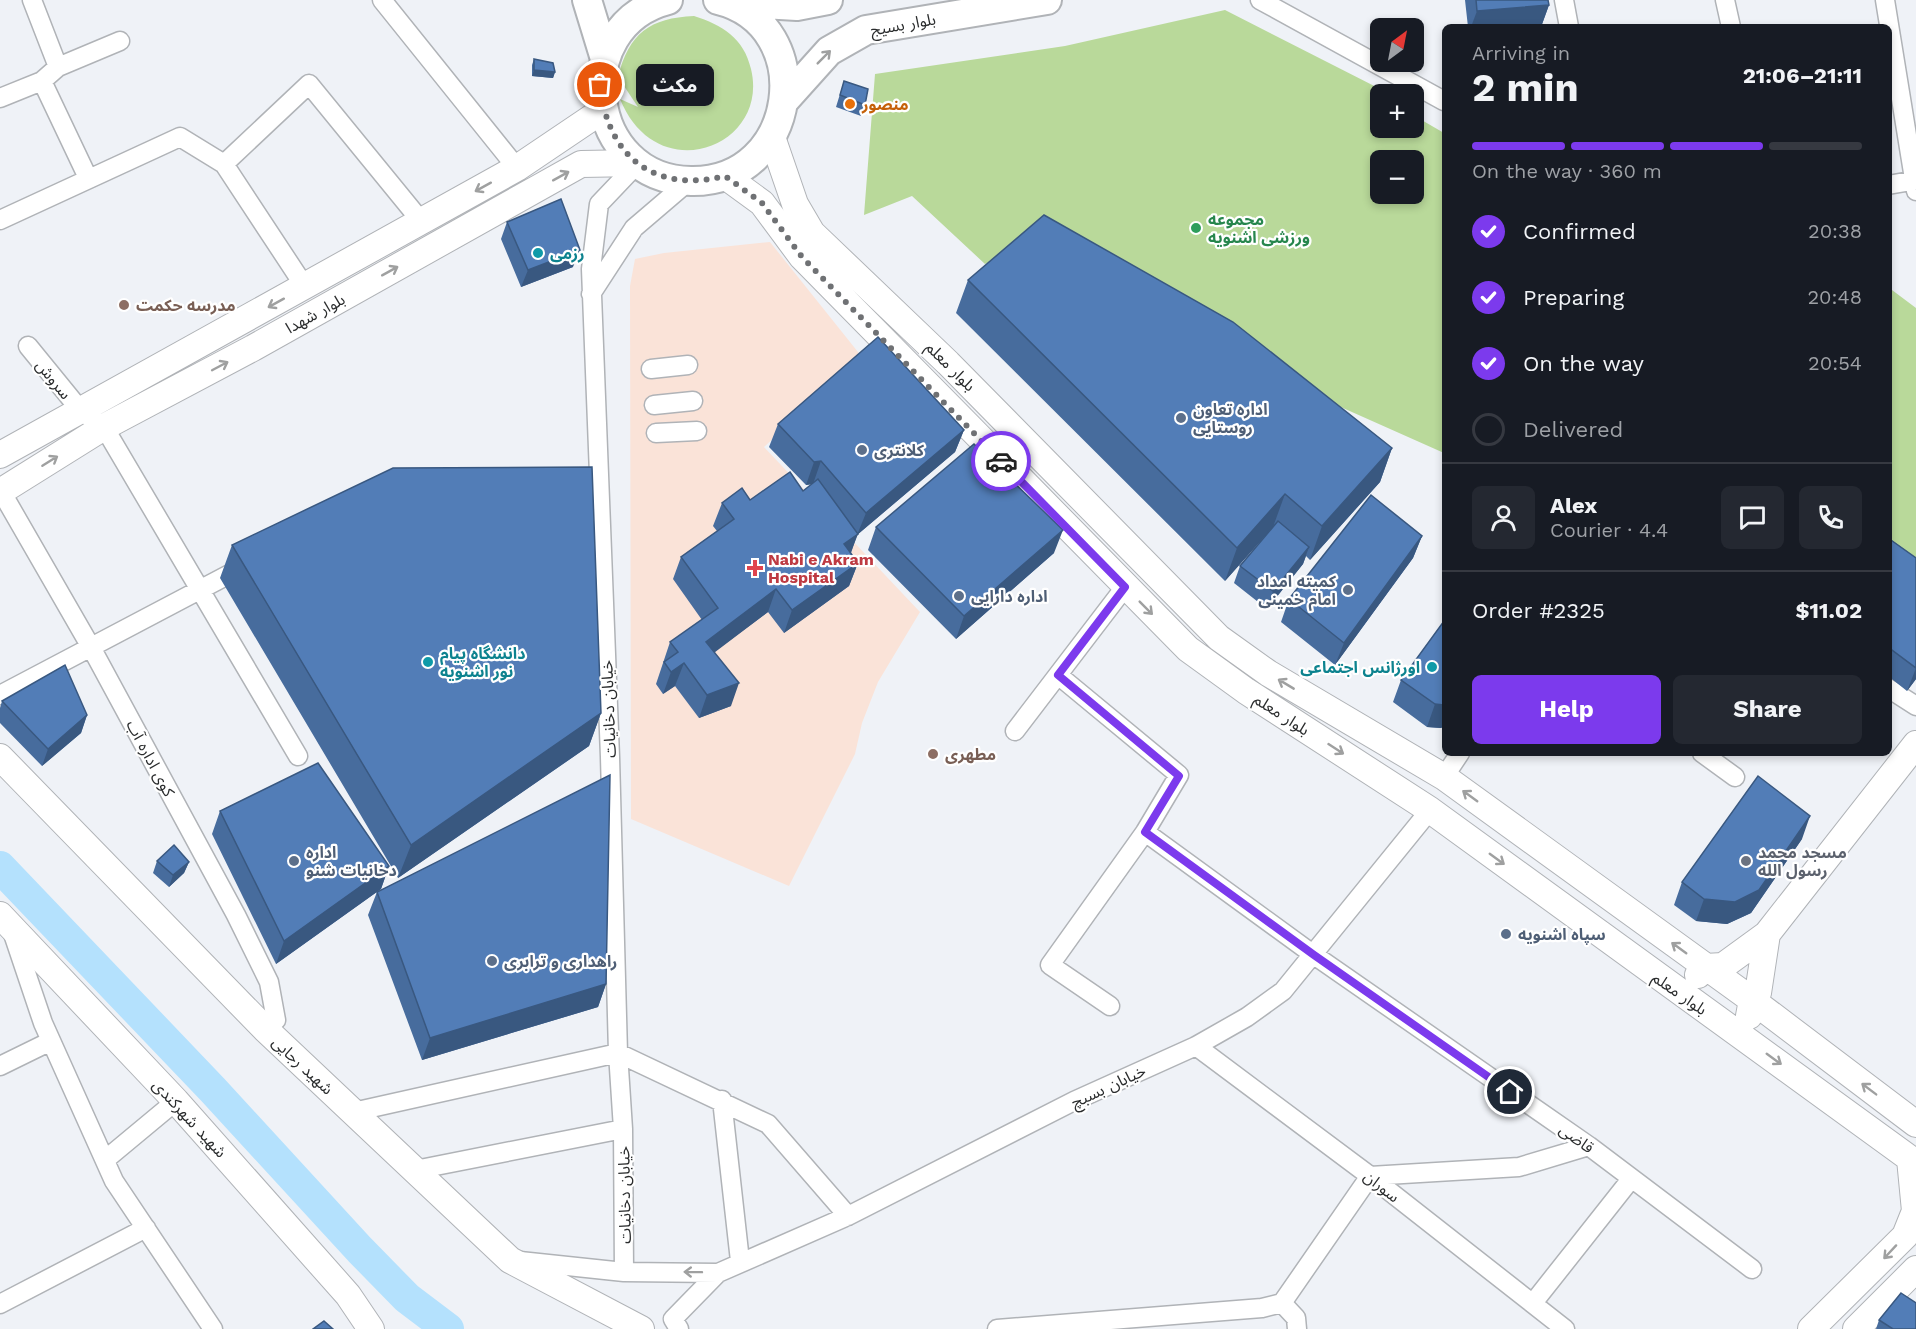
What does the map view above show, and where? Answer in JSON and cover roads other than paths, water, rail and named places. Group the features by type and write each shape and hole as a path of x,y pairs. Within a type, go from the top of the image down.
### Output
{"main road":[{"path":"586,0 604,60"},
{"path":"668,0 657,3 634,16 616,36 604,60 600,85 603,110 614,137 638,163 671,178 689,181 725,176 752,160 772,137 781,119 785,100 784,69 773,41 753,18 722,1"},
{"path":"722,1 796,6 828,0"},
{"name":"بلوار بسیج","path":"785,100 829,51 866,30 1047,0"},
{"name":"بلوار شهدا","path":"0,455 517,168 603,110"},
{"name":"بلوار معلم","path":"772,137 795,204 812,233 948,363 1220,638 1268,673 1444,777 1752,1000 1916,1124"},
{"name":"بلوار شهدا","path":"1,491 104,428 253,348 581,164 638,163"},
{"name":"بلوار معلم","path":"725,176 762,203 802,257 1188,649 1246,692 1430,810 1913,1161"},
{"path":"1681,994 1705,967 1723,966 1767,934 1916,744"},
{"name":"شهید رجایی","path":"0,757 265,1029 510,1260 641,1329"},
{"name":"شهید شهرکندی","path":"3,925 176,1101 348,1295 372,1327"},
{"path":"1744,1037 1752,1000 1758,993 1767,934"},
{"path":"1811,1329 1905,1236 1915,1211 1913,1161"},
{"path":"1856,1329 1916,1269"}],"street":[{"path":"32,0 58,68"},
{"path":"382,0 517,168"},
{"path":"1260,0 1442,100"},
{"path":"1564,0 1568,24"},
{"path":"1725,0 1730,24"},
{"path":"1885,0 1887,24"},
{"path":"0,98 42,81 58,68 120,41"},
{"path":"42,81 88,178"},
{"path":"224,164 309,84 421,221"},
{"path":"1892,185 1915,184 1893,84"},
{"path":"0,220 180,137 224,164 305,287"},
{"name":"خیابان دخانیات","path":"624,1272 623,1129 618,1053 610,757 591,269 599,204 638,163"},
{"path":"591,294 634,228 689,181"},
{"name":"سروش","path":"28,346 81,411 104,428"},
{"path":"651,369 688,365"},
{"path":"654,405 693,401"},
{"path":"104,428 298,756"},
{"path":"656,433 697,431"},
{"name":"کوی اداره آب","path":"1,491 92,649 236,915 269,982 276,1020 265,1029"},
{"path":"0,695 263,558"},
{"path":"1015,731 1125,587"},
{"path":"1058,675 1179,776 1145,832 1050,965 1110,1006"},
{"path":"1892,691 1916,706"},
{"path":"1444,777 1458,756"},
{"path":"1706,756 1735,777"},
{"name":"خیابان بسبچ","path":"718,1273 740,1261 848,1216 1074,1101 1196,1046 1247,1017 1283,991 1430,810"},
{"name":"قاضی","path":"1145,832 1314,955 1589,1146 1752,1269"},
{"path":"3,925 51,1041 114,1181 209,1328"},
{"path":"0,1066 51,1041"},
{"name":"سوران","path":"1196,1046 1370,1176 1565,1329"},
{"path":"353,1112 618,1053 722,1100 768,1124 848,1216"},
{"path":"722,1100 740,1261"},
{"path":"105,1160 176,1101"},
{"path":"415,1170 623,1129"},
{"path":"997,1329 1262,1308 1282,1303 1370,1176 1519,1167 1589,1146"},
{"path":"1533,1303 1631,1179"},
{"path":"0,1304 146,1228"},
{"path":"510,1260 624,1272 718,1273"},
{"path":"679,1329 673,1318 718,1273"},
{"path":"1282,1303 1301,1326"}],"waterway":[{"path":"0,867 213,1090 360,1250 407,1298 448,1329"}],"place":[{"name":"مکث","path":"600,85"},
{"name":"منصور","path":"850,104"},
{"name":"مجموعه ورزشی اشنویه","path":"1196,228"},
{"name":"رزمی","path":"538,253"},
{"name":"مدرسه حکمت","path":"124,305"},
{"name":"اداره تعاون روستایی","path":"1181,418"},
{"name":"کلانتری","path":"862,450"},
{"name":"Nabi e Akram Hospital","path":"755,568"},
{"name":"کمیته امداد امام خمینی","path":"1348,590"},
{"name":"اداره دارایی","path":"959,596"},
{"name":"دانشگاه پیام نور اشنویه","path":"428,662"},
{"name":"اورژانس اجتماعی","path":"1432,667"},
{"name":"مطهری","path":"933,754"},
{"name":"اداره دخانیات شنو","path":"294,861"},
{"name":"مسجد محمد رسول الله","path":"1746,861"},
{"name":"سپاه اشنویه","path":"1506,934"},
{"name":"راهداری و ترابری","path":"492,961"}]}
